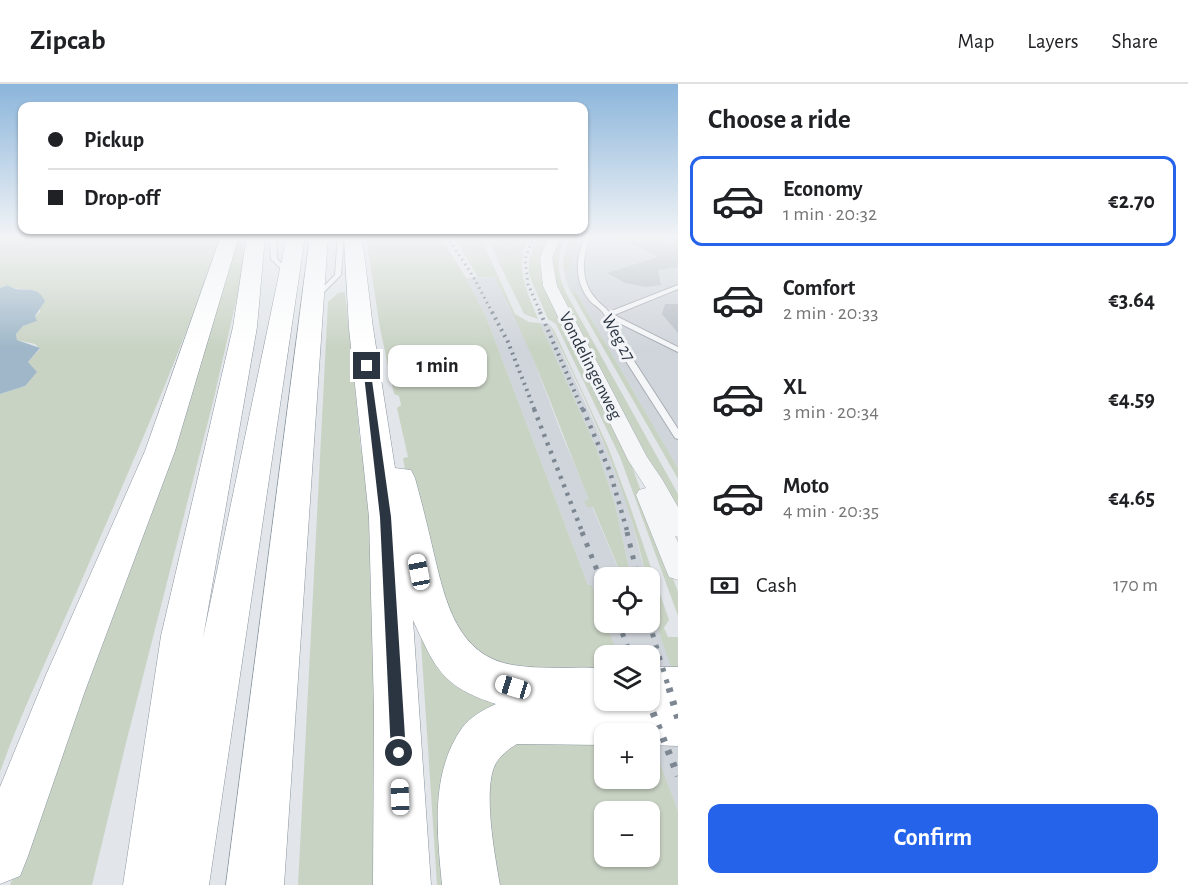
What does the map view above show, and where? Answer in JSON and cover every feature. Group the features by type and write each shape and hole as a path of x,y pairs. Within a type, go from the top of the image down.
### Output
{"highway":[{"path":"0,856 62,691 160,451 218,273"},
{"path":"152,885 182,636 245,327 251,273"},
{"path":"255,885 301,288 300,273"},
{"path":"180,885 301,288 306,273"},
{"path":"356,273 372,404 427,608 447,648 462,664 483,678 513,687 594,690"},
{"path":"386,450 386,517 397,709 402,885"},
{"path":"471,885 465,834 465,790 469,766 478,746 492,731 513,720 672,695"}],"street":[{"name":"Vondelingenweg","path":"548,273 550,286 638,460 655,484 678,528"},
{"name":"Vondelingenweg","path":"638,460 642,484 678,570"}],"lane":[{"path":"287,273 301,288 338,273"},
{"name":"Weg 27","path":"581,273 592,299 608,315 612,333 678,436"},
{"path":"608,315 678,287"},
{"path":"608,315 678,350"}],"shaded area":[{"path":"565,273 678,273 678,468 577,294 569,288"},
{"path":"494,277 523,332 562,435 617,567 594,567 594,591 592,585 588,585 486,317 466,278"},
{"path":"540,323 549,324 605,447 628,506 643,567 629,567 615,504 596,447"},
{"path":"660,630 674,675 660,678 660,645 614,645 609,633 660,633"},
{"path":"660,740 678,742 678,811 660,763"}],"green space":[{"path":"0,273 208,273 151,420 0,772 0,394 25,386 28,362 40,349 35,344 17,340 16,334 23,326 37,321 35,316 40,312 35,290 12,288 8,285 0,288"},
{"path":"223,273 242,273 213,402 92,885 10,885"},
{"path":"372,273 463,273 486,317 588,585 592,585 594,590 594,633 610,633 614,645 594,645 594,681 513,679 462,652 408,488 403,458 408,457 397,408 401,405 399,396 394,394"},
{"path":"476,273 497,273 515,314 529,322 540,323 596,447 615,504 629,567 618,567 593,507 587,507 584,501 589,500 545,387 494,277 478,277"},
{"path":"504,273 523,273 538,319 524,314"},
{"path":"542,273 542,280 631,464 678,592 678,616 620,457 556,324 548,319 529,275"},
{"path":"554,273 560,273 566,293 678,494 678,514 559,293"},
{"path":"569,288 577,294 678,468 678,479"},
{"path":"345,292 361,450 366,451 377,651 383,885 298,885 328,302 338,293"},
{"path":"549,324 554,330 608,447 651,567 644,567 618,480 578,385"},
{"path":"660,594 669,620 664,628 668,637 678,637 678,672 674,675 662,639"},
{"path":"420,627 513,698 493,709 461,885 437,885"},
{"path":"594,737 594,789 660,789 660,763 678,811 678,885 490,885 487,768 511,743 531,739"}],"water":[{"path":"8,285 37,292 45,301 35,316 37,321 23,326 16,334 17,340 40,348 28,362 37,372 25,386 0,394 0,288"}],"building":[{"path":"608,273 659,273 661,285 647,287 625,283"},
{"path":"665,304 678,304 678,333 662,314"}],"railway":[{"path":"471,273 493,314"},
{"path":"527,273 528,284 541,314"},
{"path":"492,312 508,342 535,411"},
{"path":"540,312 583,411"},
{"path":"534,409 583,534"},
{"path":"583,409 610,472 628,534"},
{"path":"582,532 596,567"},
{"path":"627,532 635,567"},
{"path":"622,633 627,645"},
{"path":"652,633 669,689"},
{"path":"669,688 678,719"},
{"path":"652,711 678,776"}],"route":[{"path":"367,366 386,517 399,753"}]}
